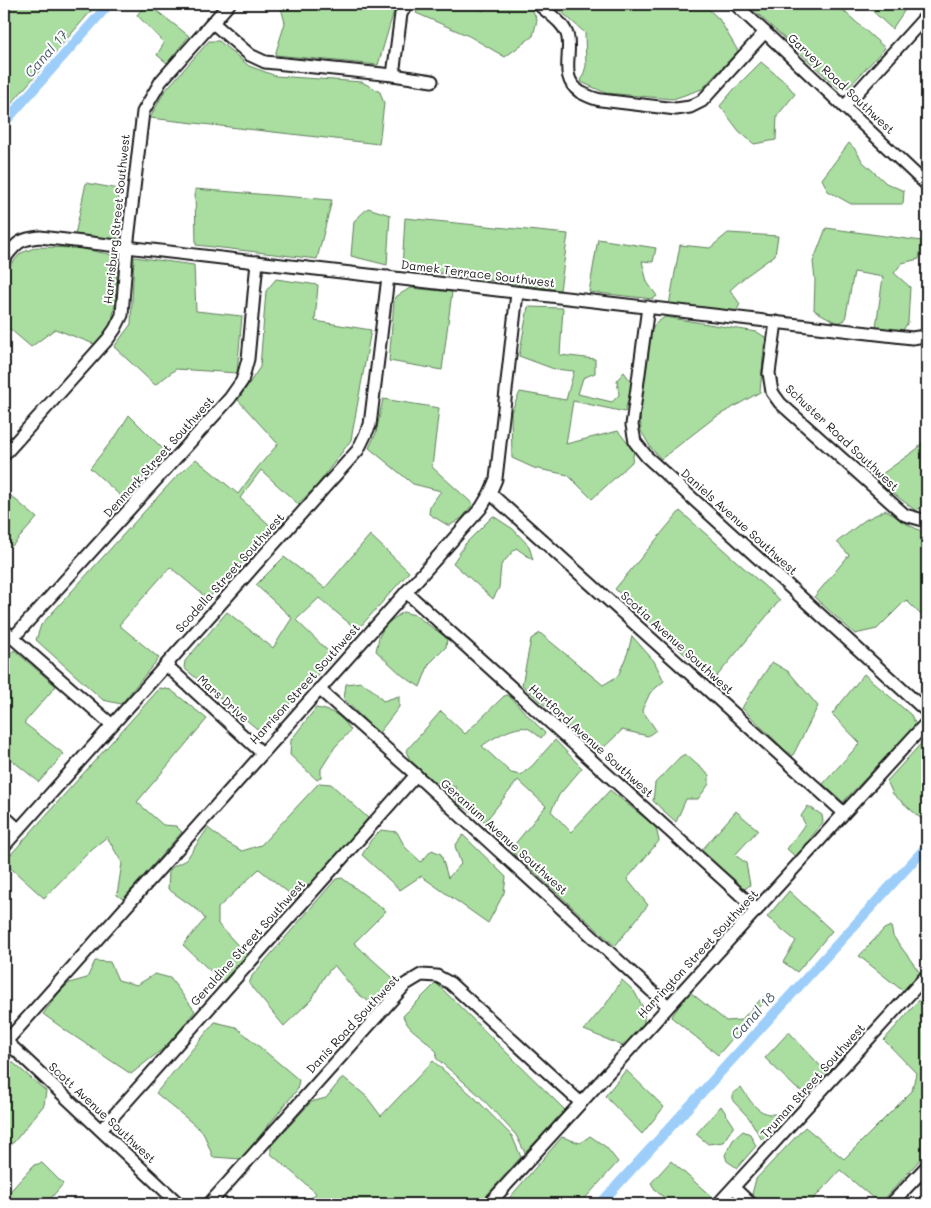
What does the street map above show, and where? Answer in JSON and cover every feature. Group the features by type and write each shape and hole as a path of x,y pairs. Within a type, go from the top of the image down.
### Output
{"street":[{"name":"Harrisburg Street Southwest","path":"4,455 108,339 122,315 127,248 143,112 161,82 229,4"},
{"path":"392,75 401,14 407,4"},
{"path":"538,4 562,26 568,38 568,73 573,87 592,99 676,109 690,108 702,101 765,32"},
{"name":"Garvey Road Southwest","path":"735,4 927,185"},
{"path":"844,106 927,14"},
{"path":"212,22 250,55 265,62 432,81"},
{"name":"Damek Terrace Southwest","path":"4,259 24,239 40,237 912,338 927,334"},
{"name":"Denmark Street Southwest","path":"13,638 220,410 242,381 248,358 258,262"},
{"name":"Scodella Street Southwest","path":"4,846 358,450 370,425 388,277"},
{"name":"Harrison Street Southwest","path":"5,1042 481,508 496,479 517,293"},
{"name":"Daniels Avenue Southwest","path":"648,307 632,425 635,442 647,457 927,712"},
{"name":"Schuster Road Southwest","path":"776,322 769,373 772,392 780,403 905,515 923,520 927,518"},
{"name":"Scotia Avenue Southwest","path":"490,493 844,813"},
{"name":"Hartford Avenue Southwest","path":"406,592 757,910"},
{"path":"4,630 112,725"},
{"name":"Mars Drive","path":"166,665 262,753"},
{"name":"Geranium Avenue Southwest","path":"319,689 416,775 668,1006"},
{"name":"Harrington Street Southwest","path":"489,1204 927,722"},
{"name":"Geraldine Street Southwest","path":"100,1130 416,775"},
{"path":"4,816 18,830"},
{"name":"Danis Road Southwest","path":"209,1204 406,984 421,975 437,976 450,983 581,1103"},
{"name":"Truman Street Southwest","path":"718,1204 927,975"},
{"name":"Scott Avenue Southwest","path":"5,1042 179,1204"},
{"path":"891,1204 927,1166"},
{"path":"734,1188 751,1204"}],"green space":[{"path":"4,4 97,4 5,111 4,111"},
{"path":"146,4 189,36 167,63 157,55 164,43 137,15"},
{"path":"280,4 396,4 378,65 275,55 285,23"},
{"path":"420,4 468,4 483,11 489,4 527,4 532,9 537,20 533,36 505,57 469,36 416,13"},
{"path":"553,4 703,4 719,19 738,51 702,89 673,99 606,93 581,82 586,66 585,33"},
{"path":"747,4 836,4 885,48 849,87 838,88"},
{"path":"865,4 909,4 892,29"},
{"path":"209,41 219,41 249,66 276,76 362,82 380,92 384,104 379,144 150,118 164,92"},
{"path":"761,62 786,83 795,94 777,116 776,140 754,144 739,131 720,106"},
{"path":"849,143 863,162 886,183 904,191 903,204 851,204 828,191 822,179"},
{"path":"86,183 119,189 117,241 75,235"},
{"path":"195,189 332,200 317,259 196,245"},
{"path":"368,208 390,215 387,265 351,256 354,221"},
{"path":"405,218 568,234 560,290 402,268"},
{"path":"826,228 922,241 919,259 902,263 894,273 910,287 908,322 902,332 876,327 883,277 854,272 845,320 837,323 814,310 815,280 813,262"},
{"path":"728,233 778,236 775,255 730,290 740,304 736,312 669,305 680,245 710,248"},
{"path":"598,239 656,248 653,262 642,261 647,282 657,296 653,299 589,292"},
{"path":"37,247 78,248 118,256 115,304 111,327 94,344 55,329 31,347 4,324 4,272 21,253"},
{"path":"134,257 194,265 196,311 242,316 237,373 176,369 155,385 114,347 131,324"},
{"path":"276,279 318,285 315,321 371,330 351,440 316,487 298,504 261,470 240,498 274,529 208,599 170,567 119,625 159,658 121,704 103,700 36,640 41,625 174,479 196,459 238,494 278,444 238,400 260,367 266,291"},
{"path":"410,288 452,292 442,370 389,361 394,301 397,296"},
{"path":"528,307 563,308 560,355 595,359 595,373 583,378 578,394 612,402 619,395 617,380 624,372 632,383 625,412 573,401 566,444 618,431 634,451 632,462 592,499 568,475 534,468 512,458 511,412 520,392 566,400 574,371 554,369 519,356"},
{"path":"665,317 757,332 765,337 760,392 714,418 661,459 651,448 641,431 640,412 650,333 656,323"},
{"path":"383,399 439,408 432,467 473,504 462,518 449,526 429,514 430,506 441,491 413,484 369,448 376,433"},
{"path":"129,415 166,452 124,499 90,468 118,433"},
{"path":"927,436 927,503 916,511 889,490 882,474 917,449"},
{"path":"4,490 37,518 12,546 4,538"},
{"path":"886,510 903,522 925,533 927,532 927,621 906,600 877,629 855,634 814,597 849,555 837,542 865,520"},
{"path":"680,511 780,600 713,681 615,589"},
{"path":"493,516 513,529 529,546 533,560 516,548 501,565 499,588 493,599 453,563 466,543"},
{"path":"370,535 409,572 361,626 355,628 319,598 296,620 334,657 262,733 184,668 185,661 227,612 273,648 292,618 256,585 284,557 325,588"},
{"path":"403,612 415,615 447,638 446,647 429,664 420,687 403,676 376,651 379,637 385,625"},
{"path":"540,633 603,685 618,676 628,652 632,636 654,661 664,681 650,693 642,710 656,730 648,736 622,730 598,753 522,685 531,639"},
{"path":"14,650 56,686 24,723 64,754 39,782 8,757 4,760 4,661"},
{"path":"772,662 789,672 818,706 792,757 742,708"},
{"path":"864,674 911,715 916,725 843,802 823,784 860,743 832,714"},
{"path":"361,682 374,691 383,701 399,696 399,707 378,734 344,699 346,684"},
{"path":"160,688 171,690 207,719 137,802 163,825 176,826 182,832 123,899 117,895 122,863 107,837 93,848 44,898 4,862"},
{"path":"508,695 545,733 541,738 527,728 516,729 497,736 482,746 511,773 521,775 532,766 555,740 582,768 559,795 551,811 571,832 610,790 656,827 659,841 627,879 648,905 615,946 510,850 546,806 518,780 485,822 475,813 457,804 456,787 437,785 410,760 406,751 441,711 465,734 504,696"},
{"path":"316,708 336,714 351,730 335,747 321,769 321,777 317,780 290,755 291,740"},
{"path":"927,737 927,824 893,794 887,781"},
{"path":"685,754 709,775 709,784 698,799 686,799 676,822 653,801 655,783"},
{"path":"319,783 331,784 368,818 313,883 289,893 259,869 218,908 218,924 247,955 222,982 183,945 205,919 199,911 168,889 169,871 186,860 208,828 223,840 242,851 261,845"},
{"path":"808,806 822,815 823,822 796,857 787,849 805,824 801,816"},
{"path":"736,811 758,830 735,855 746,863 750,885 745,889 701,851"},
{"path":"381,830 397,832 405,847 421,862 432,850 441,854 448,878 461,864 455,846 463,835 506,877 504,893 488,923 421,876 400,890 362,855 371,840"},
{"path":"342,878 386,911 354,943 393,978 398,986 379,1009 357,993 334,965 324,977 312,999 284,1026 249,984 252,976 336,879"},
{"path":"789,891 832,931 797,972 783,962 796,941 767,917"},
{"path":"891,926 893,936 920,973 903,991 859,956 884,929"},
{"path":"95,961 110,962 118,980 137,985 155,974 170,978 195,1011 169,1044 131,1074 43,1014 69,983 87,978"},
{"path":"622,980 634,991 645,1011 643,1029 623,1046 584,1030 606,1004"},
{"path":"436,983 565,1110 525,1153 516,1135 479,1095 436,1058 437,1052 405,1020 403,1016"},
{"path":"927,991 927,1152 880,1204 840,1170 809,1204 763,1204 752,1194 756,1179 805,1127 844,1159 912,1091 916,1073 884,1040"},
{"path":"690,992 726,1021 741,1020 763,997 766,1000 718,1055 671,1017"},
{"path":"215,1022 236,1027 299,1080 297,1090 241,1159 213,1157 203,1132 156,1093"},
{"path":"789,1032 826,1072 807,1094 796,1088 765,1058"},
{"path":"10,1060 46,1091 44,1105 14,1142 4,1149 4,1061"},
{"path":"433,1061 475,1098 512,1136 521,1157 479,1204 306,1204 316,1193 271,1154 271,1146 311,1102 326,1098 343,1077 366,1096 381,1116"},
{"path":"626,1070 664,1107 642,1134 605,1096"},
{"path":"741,1087 759,1110 775,1114 781,1120 762,1140 749,1118 733,1101 733,1093"},
{"path":"721,1106 734,1126 723,1142 708,1144 696,1134"},
{"path":"743,1131 750,1134 756,1146 737,1168 727,1161 725,1155 733,1140"},
{"path":"590,1136 606,1147 618,1162 580,1204 504,1204 562,1137 580,1143"},
{"path":"671,1161 713,1198 708,1204 672,1204 656,1191 651,1183"},
{"path":"42,1163 63,1184 46,1204 4,1204 4,1198 34,1165"}],"waterway":[{"name":"Canal 17","path":"4,123 109,4"},
{"name":"Canal 18","path":"600,1204 927,846"}]}
